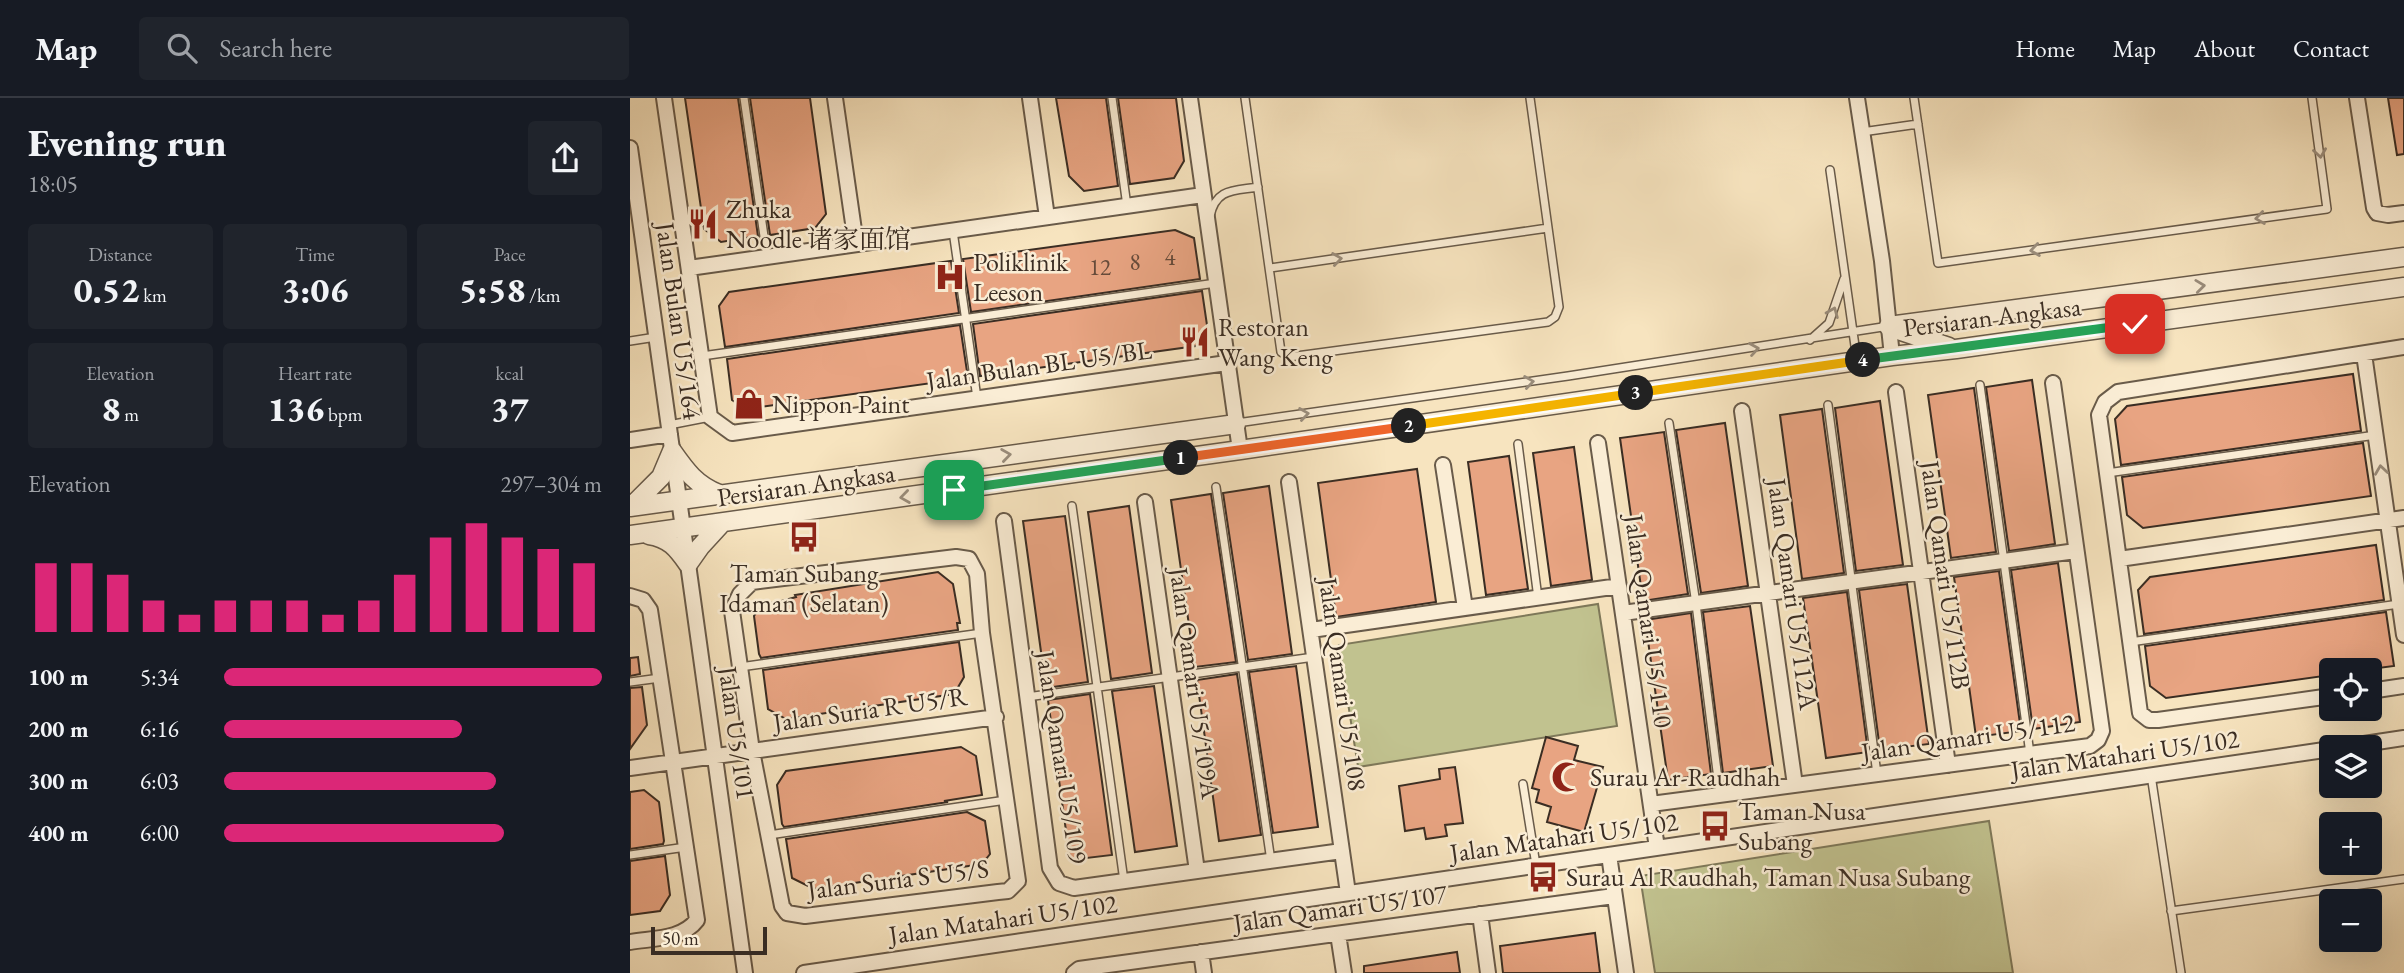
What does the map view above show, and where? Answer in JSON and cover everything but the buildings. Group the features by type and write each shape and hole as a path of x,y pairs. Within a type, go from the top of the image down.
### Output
{"street":[{"path":"664,98 710,417"},
{"path":"835,98 856,244"},
{"path":"1030,98 1048,217"},
{"path":"1190,98 1240,450"},
{"path":"1861,98 1862,132 1892,356"},
{"path":"2357,98 2374,208 2377,212 2388,215 2404,213"},
{"name":"Jalan Bulan U5/164","path":"630,148 637,245 656,337 679,501"},
{"path":"689,268 1203,195"},
{"path":"1889,326 2404,257"},
{"name":"Persiaran Angkasa","path":"634,534 1892,356 2404,287"},
{"path":"1889,326 1956,349"},
{"path":"2319,698 2149,720 2140,713 2099,415 2105,402 2118,392 2404,347"},
{"path":"2364,354 2404,635"},
{"name":"Jalan Bulan BL U5/BL","path":"710,417 732,433 1227,363"},
{"name":"Jalan Qamari U5/112","path":"1651,804 2090,746 2098,740 2102,731 2053,383"},
{"name":"Jalan Qamari U5/112B","path":"1896,392 1948,765"},
{"name":"Jalan Qamari U5/112A","path":"1742,411 1795,785"},
{"name":"Persiaran Angkasa","path":"631,507 1236,424"},
{"path":"630,440 670,436"},
{"path":"670,436 688,475 705,489 720,495"},
{"path":"631,507 661,477 670,436"},
{"name":"Jalan Qamari U5/110","path":"1598,443 1657,848"},
{"path":"1443,466 1465,608"},
{"name":"Jalan Qamari U5/108","path":"1289,482 1348,893"},
{"name":"Jalan U5/101","path":"679,501 745,973"},
{"name":"Jalan Qamari U5/109A","path":"1145,502 1197,871"},
{"path":"2119,559 2404,518"},
{"name":"Jalan Qamari U5/109","path":"1004,521 1051,868 1059,883 1074,888 1342,851"},
{"path":"634,534 664,537 678,548 688,564 722,523"},
{"path":"1623,614 2076,551"},
{"path":"769,835 752,751 732,611 740,594 752,582 956,556 969,559 977,574 982,633 1007,800"},
{"path":"1311,631 1619,586"},
{"path":"630,596 643,600 650,610 697,920 690,929 679,935 630,942"},
{"path":"2382,689 2404,686"},
{"name":"Jalan Suria R U5/R","path":"630,768 996,717"},
{"path":"2382,741 2404,738"},
{"name":"Jalan Matahari U5/102","path":"804,973 2319,751"},
{"name":"Jalan Suria S U5/S","path":"769,835 782,906 787,913 805,916 998,892 1014,887 1018,881 1007,800"},
{"path":"1609,855 1626,973"},
{"name":"Jalan Qamari U5/107","path":"1074,973 1079,969 1614,896"},
{"path":"1480,914 1488,973"},
{"path":"1338,933 1344,973"},
{"path":"1201,952 1204,973"}],"lane":[{"path":"744,98 767,257"},
{"path":"1112,98 1127,206"},
{"path":"1245,98 1281,352 1289,357 1548,322 1555,317 1559,307 1530,98"},
{"path":"1914,98 1938,263 2328,209 2312,98"},
{"path":"1862,132 1918,124"},
{"path":"1830,170 1857,361"},
{"path":"1209,237 1210,213 1218,196 1258,187"},
{"path":"1270,268 1548,228"},
{"path":"953,230 977,398"},
{"path":"1809,340 1829,323 1845,275"},
{"path":"702,356 1216,283"},
{"name":"Persiaran Angkasa","path":"1236,424 1889,326"},
{"path":"630,341 656,337"},
{"path":"1980,385 2031,754"},
{"path":"1828,405 1877,774"},
{"path":"670,436 710,417"},
{"path":"1669,423 1696,604 1720,795"},
{"path":"2107,473 2376,435"},
{"path":"1518,444 1538,598"},
{"path":"1216,487 1271,861"},
{"path":"1072,506 1124,881"},
{"path":"2130,642 2399,604"},
{"path":"740,667 982,633"},
{"path":"1026,697 1314,657"},
{"path":"630,682 660,678"},
{"path":"2151,775 2181,973"},
{"path":"1523,785 1536,865"},
{"path":"769,835 1007,800"},
{"path":"630,855 686,847"},
{"path":"2171,911 2404,879"}],"green space":[{"path":"1598,604 1617,726 1358,767 1339,645"},
{"path":"1989,821 2013,973 1655,973 1640,876"}],"place":[{"name":"Zhuka Noodle 诸家面馆","path":"703,224"},
{"name":"Poliklinik Leeson","path":"950,277"},
{"name":"Restoran Wang Keng","path":"1195,342"},
{"name":"Nippon Paint","path":"749,404"},
{"name":"Taman Subang Idaman (Selatan)","path":"804,537"},
{"name":"Surau Ar-Raudhah","path":"1567,777"},
{"name":"Taman Nusa Subang","path":"1715,826"},
{"name":"Surau Al Raudhah, Taman Nusa Subang","path":"1543,877"}],"route":[{"path":"954,490 1892,356 2135,324"}]}
